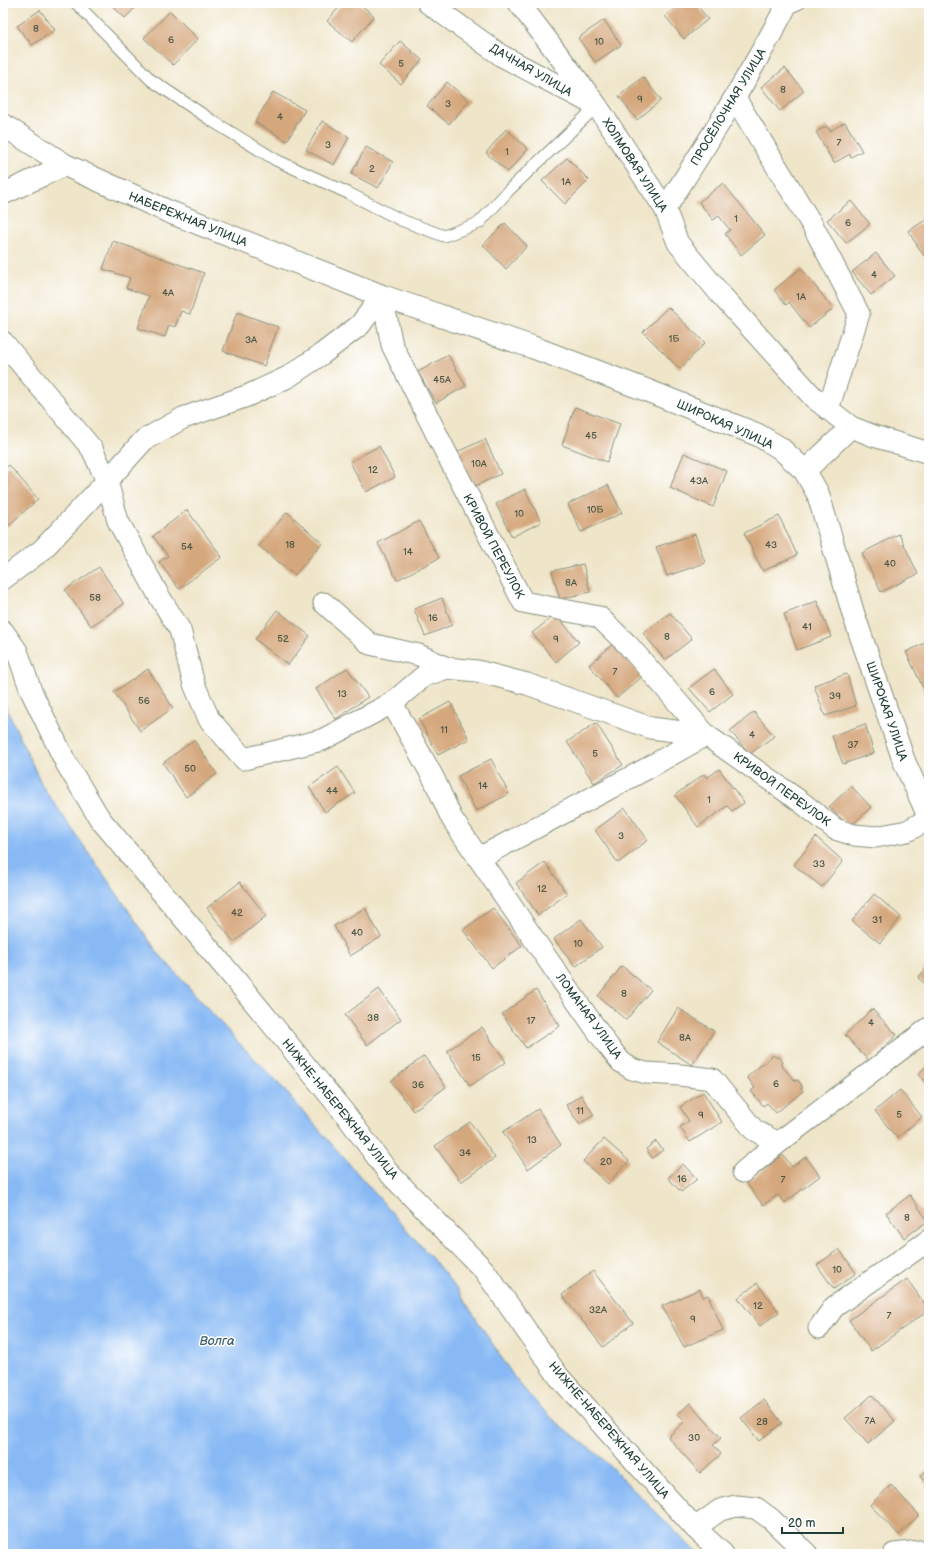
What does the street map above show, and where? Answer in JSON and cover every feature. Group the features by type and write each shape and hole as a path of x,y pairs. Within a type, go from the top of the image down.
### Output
{"street":[{"name":"ДАЧНАЯ УЛИЦА","path":"428,3 502,56 597,106"},
{"name":"ХОЛМОВАЯ УЛИЦА","path":"519,3 597,106 665,209 678,243 721,295 814,398 851,426 874,436 929,453"},
{"name":"ПРОСЁЛОЧНАЯ УЛИЦА","path":"665,209 735,98 789,5"},
{"path":"735,98 814,228 859,314 828,409"},
{"name":"НАБЕРЕЖНАЯ УЛИЦА","path":"3,125 65,165 167,211 382,296"},
{"path":"3,194 65,165"},
{"path":"3,579 42,550 144,440 183,418 247,396 288,376 322,354 360,325 382,296"},
{"name":"ШИРОКАЯ УЛИЦА","path":"382,296 532,347 646,390 758,435 780,448 805,471 818,494 854,616 904,761 929,818"},
{"name":"КРИВОЙ ПЕРЕУЛОК","path":"382,296 392,345 523,602 599,617 628,645 706,735 801,802 835,829 854,835 876,837 907,831 929,818"},
{"path":"3,342 92,450 107,481 118,521 159,596 180,630 194,684 208,719 244,759 322,740 392,703 424,676 448,668"},
{"path":"805,471 851,426"},
{"name":"КРИВОЙ ПЕРЕУЛОК","path":"324,603 370,644 419,655 448,668 477,671 527,684 650,728 706,735"},
{"name":"НИЖНЕ-НАБЕРЕЖНАЯ УЛИЦА","path":"3,631 17,652 31,691 66,763 100,819 244,990 346,1115 388,1172 484,1270 559,1377 695,1528 723,1554"},
{"name":"ЛОМАНАЯ УЛИЦА","path":"392,703 434,779 452,819 565,985 620,1062 632,1069 646,1073 712,1079 754,1130 778,1143"},
{"path":"479,858 646,769 706,735"},
{"path":"743,1172 778,1143 929,1028"},
{"path":"819,1328 834,1307 929,1240"},
{"path":"695,1528 720,1510 736,1506 756,1508 771,1519 807,1554"},
{"path":"894,1554 929,1550"}],"lane":[{"path":"76,3 151,80 214,122 276,160 401,220 444,236 479,223 509,190 597,106"}],"water":[{"name":"Волга","path":"3,701 43,787 158,953 237,1041 279,1084 436,1263 459,1292 514,1377 530,1396 553,1419 603,1459 698,1554 3,1554"}],"building":[{"path":"109,3 140,3 125,18"},
{"path":"343,3 359,3 374,16 352,42 327,21"},
{"path":"681,3 695,3 708,19 684,39 665,16"},
{"path":"40,10 55,30 32,45 17,26"},
{"path":"170,11 198,39 173,65 144,38"},
{"path":"604,20 621,45 595,62 578,38"},
{"path":"400,41 422,60 401,84 379,65"},
{"path":"785,68 804,91 780,111 761,87"},
{"path":"643,77 661,100 637,120 619,96"},
{"path":"447,82 469,101 449,124 427,106"},
{"path":"273,92 305,110 287,141 255,122"},
{"path":"322,121 349,137 334,165 306,150"},
{"path":"845,122 862,151 851,157 850,154 834,163 816,132 827,126 830,131"},
{"path":"506,129 528,149 508,172 486,153"},
{"path":"366,147 393,162 378,188 351,174"},
{"path":"567,158 589,180 565,204 542,181"},
{"path":"723,183 765,235 741,255 725,234 730,230 719,216 713,220 699,202"},
{"path":"851,201 870,224 846,243 827,220"},
{"path":"929,218 929,253 924,256 908,231"},
{"path":"505,223 527,246 506,269 483,245"},
{"path":"113,241 204,273 190,314 181,311 175,327 169,325 165,337 138,328 149,296 126,288 130,278 103,269"},
{"path":"876,253 895,276 871,295 852,272"},
{"path":"801,268 833,309 809,328 789,302 786,305 774,290"},
{"path":"668,307 705,343 680,369 643,332"},
{"path":"237,312 278,327 264,366 223,351"},
{"path":"448,355 466,386 436,403 418,372"},
{"path":"575,407 620,424 607,462 562,445"},
{"path":"485,439 501,474 473,487 457,452"},
{"path":"379,446 395,477 366,492 350,462"},
{"path":"684,453 727,471 713,507 670,488"},
{"path":"9,465 38,499 7,527 3,523 3,470"},
{"path":"608,485 622,513 581,532 568,504"},
{"path":"525,489 541,522 512,537 496,504"},
{"path":"187,510 222,557 179,589 159,562 168,556 153,536"},
{"path":"287,512 322,543 295,575 259,546"},
{"path":"779,516 797,555 763,571 744,533"},
{"path":"419,521 439,558 397,580 378,543"},
{"path":"695,534 705,563 667,576 656,547"},
{"path":"899,534 918,574 881,592 862,553"},
{"path":"583,564 590,592 560,599 552,571"},
{"path":"99,567 124,604 91,626 65,590"},
{"path":"442,598 452,625 425,636 414,609"},
{"path":"817,601 831,637 797,650 784,614"},
{"path":"277,610 310,636 288,665 255,639"},
{"path":"670,613 692,639 665,660 643,633"},
{"path":"556,614 579,642 556,662 532,633"},
{"path":"929,641 929,700 906,652"},
{"path":"613,644 642,677 617,698 589,665"},
{"path":"347,668 368,697 336,719 316,689"},
{"path":"148,669 173,708 140,731 114,692"},
{"path":"714,669 733,694 710,712 689,688"},
{"path":"847,674 856,706 825,716 814,685"},
{"path":"450,702 469,739 438,755 419,719"},
{"path":"754,712 774,736 750,754 730,731"},
{"path":"596,723 623,765 594,783 567,742"},
{"path":"865,724 874,753 843,764 832,736"},
{"path":"194,740 217,774 186,797 163,763"},
{"path":"491,759 509,794 476,811 458,776"},
{"path":"338,767 355,793 325,812 309,787"},
{"path":"719,769 744,803 732,811 727,806 698,827 675,795 704,774 707,778"},
{"path":"851,786 871,807 850,827 829,807"},
{"path":"625,808 648,840 618,863 595,830"},
{"path":"816,837 843,861 822,887 794,865"},
{"path":"545,862 567,894 538,915 516,883"},
{"path":"240,882 266,916 234,942 207,908"},
{"path":"874,894 901,917 880,943 852,921"},
{"path":"365,908 381,937 350,956 334,926"},
{"path":"493,908 522,946 492,968 463,930"},
{"path":"581,919 602,947 575,967 554,939"},
{"path":"929,965 929,987 918,978"},
{"path":"622,966 651,990 626,1020 598,996"},
{"path":"379,989 401,1019 367,1045 345,1015"},
{"path":"536,990 560,1026 526,1048 502,1014"},
{"path":"678,1008 714,1031 692,1065 657,1042"},
{"path":"872,1009 897,1035 869,1061 845,1035"},
{"path":"482,1027 506,1062 470,1086 447,1051"},
{"path":"773,1055 775,1057 779,1057 783,1062 781,1065 795,1081 798,1080 803,1091 776,1113 767,1103 763,1106 751,1091 755,1088 747,1077"},
{"path":"424,1056 446,1087 413,1111 391,1081"},
{"path":"929,1064 929,1087 918,1074"},
{"path":"900,1090 922,1117 897,1138 875,1111"},
{"path":"703,1092 722,1122 690,1142 680,1127 689,1121 680,1107"},
{"path":"581,1095 594,1115 579,1124 566,1105"},
{"path":"538,1109 561,1145 528,1169 503,1132"},
{"path":"470,1122 495,1158 461,1182 435,1146"},
{"path":"604,1139 629,1161 608,1184 583,1161"},
{"path":"656,1141 663,1150 652,1158 646,1149"},
{"path":"783,1155 792,1167 806,1157 820,1176 784,1203 778,1195 763,1205 746,1183"},
{"path":"683,1164 697,1179 681,1192 668,1178"},
{"path":"910,1195 928,1221 904,1238 886,1213"},
{"path":"839,1249 856,1273 834,1289 817,1265"},
{"path":"593,1271 633,1323 603,1347 562,1295"},
{"path":"907,1279 929,1310 871,1351 849,1320"},
{"path":"757,1283 779,1312 760,1326 738,1298"},
{"path":"700,1289 703,1297 708,1295 723,1330 684,1347 662,1306"},
{"path":"872,1395 895,1421 868,1444 845,1418"},
{"path":"764,1400 782,1423 759,1441 741,1418"},
{"path":"690,1403 721,1438 713,1445 721,1454 700,1473 668,1437 685,1421 678,1414"},
{"path":"929,1469 929,1486 920,1476"},
{"path":"891,1485 919,1515 899,1535 870,1505"}]}
